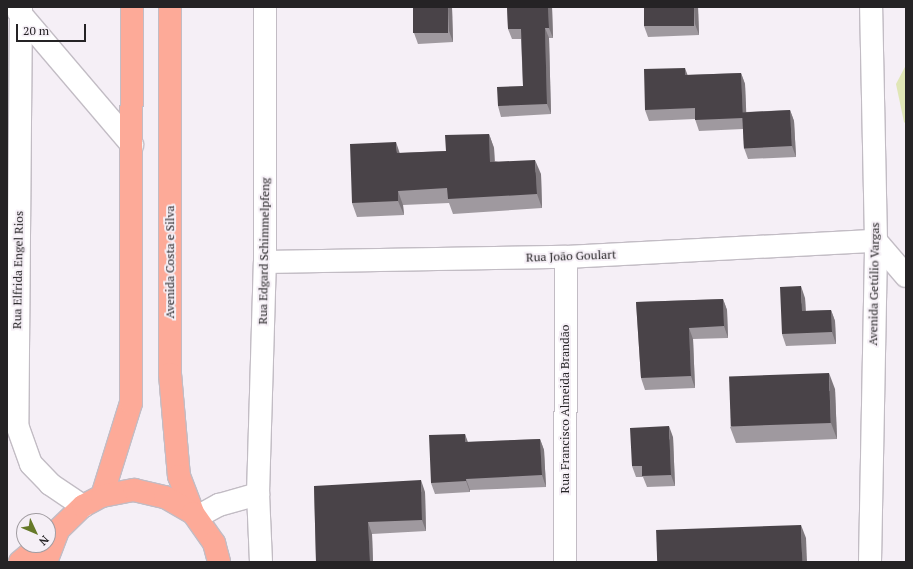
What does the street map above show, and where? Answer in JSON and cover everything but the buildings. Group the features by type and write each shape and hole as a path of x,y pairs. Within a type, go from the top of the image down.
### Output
{"main road":[{"path":"102,496 131,403 132,7"},
{"name":"Avenida Costa e Silva","path":"170,7 170,374 179,476 195,515 214,543 219,562"},
{"name":"Avenida Costa e Silva","path":"56,531 83,506 102,496 134,490 165,497 195,515"},
{"path":"20,562 31,553"}],"street":[{"name":"Rua Edgard Schimmelpfeng","path":"261,562 258,494 265,262 265,7"},
{"name":"Avenida Getúlio Vargas","path":"870,562 876,241 871,7"},
{"path":"19,10 132,145"},
{"name":"Rua Elfrida Engel Rios","path":"19,10 17,425 31,464 50,484 83,506"},
{"path":"876,241 906,276"},
{"name":"Rua João Goulart","path":"265,262 566,257 876,241"},
{"name":"Rua Francisco Almeida Brandão","path":"564,562 566,257"},
{"path":"195,515 219,505 258,494"}],"green space":[{"path":"906,65 906,124 904,122 896,84"}]}
